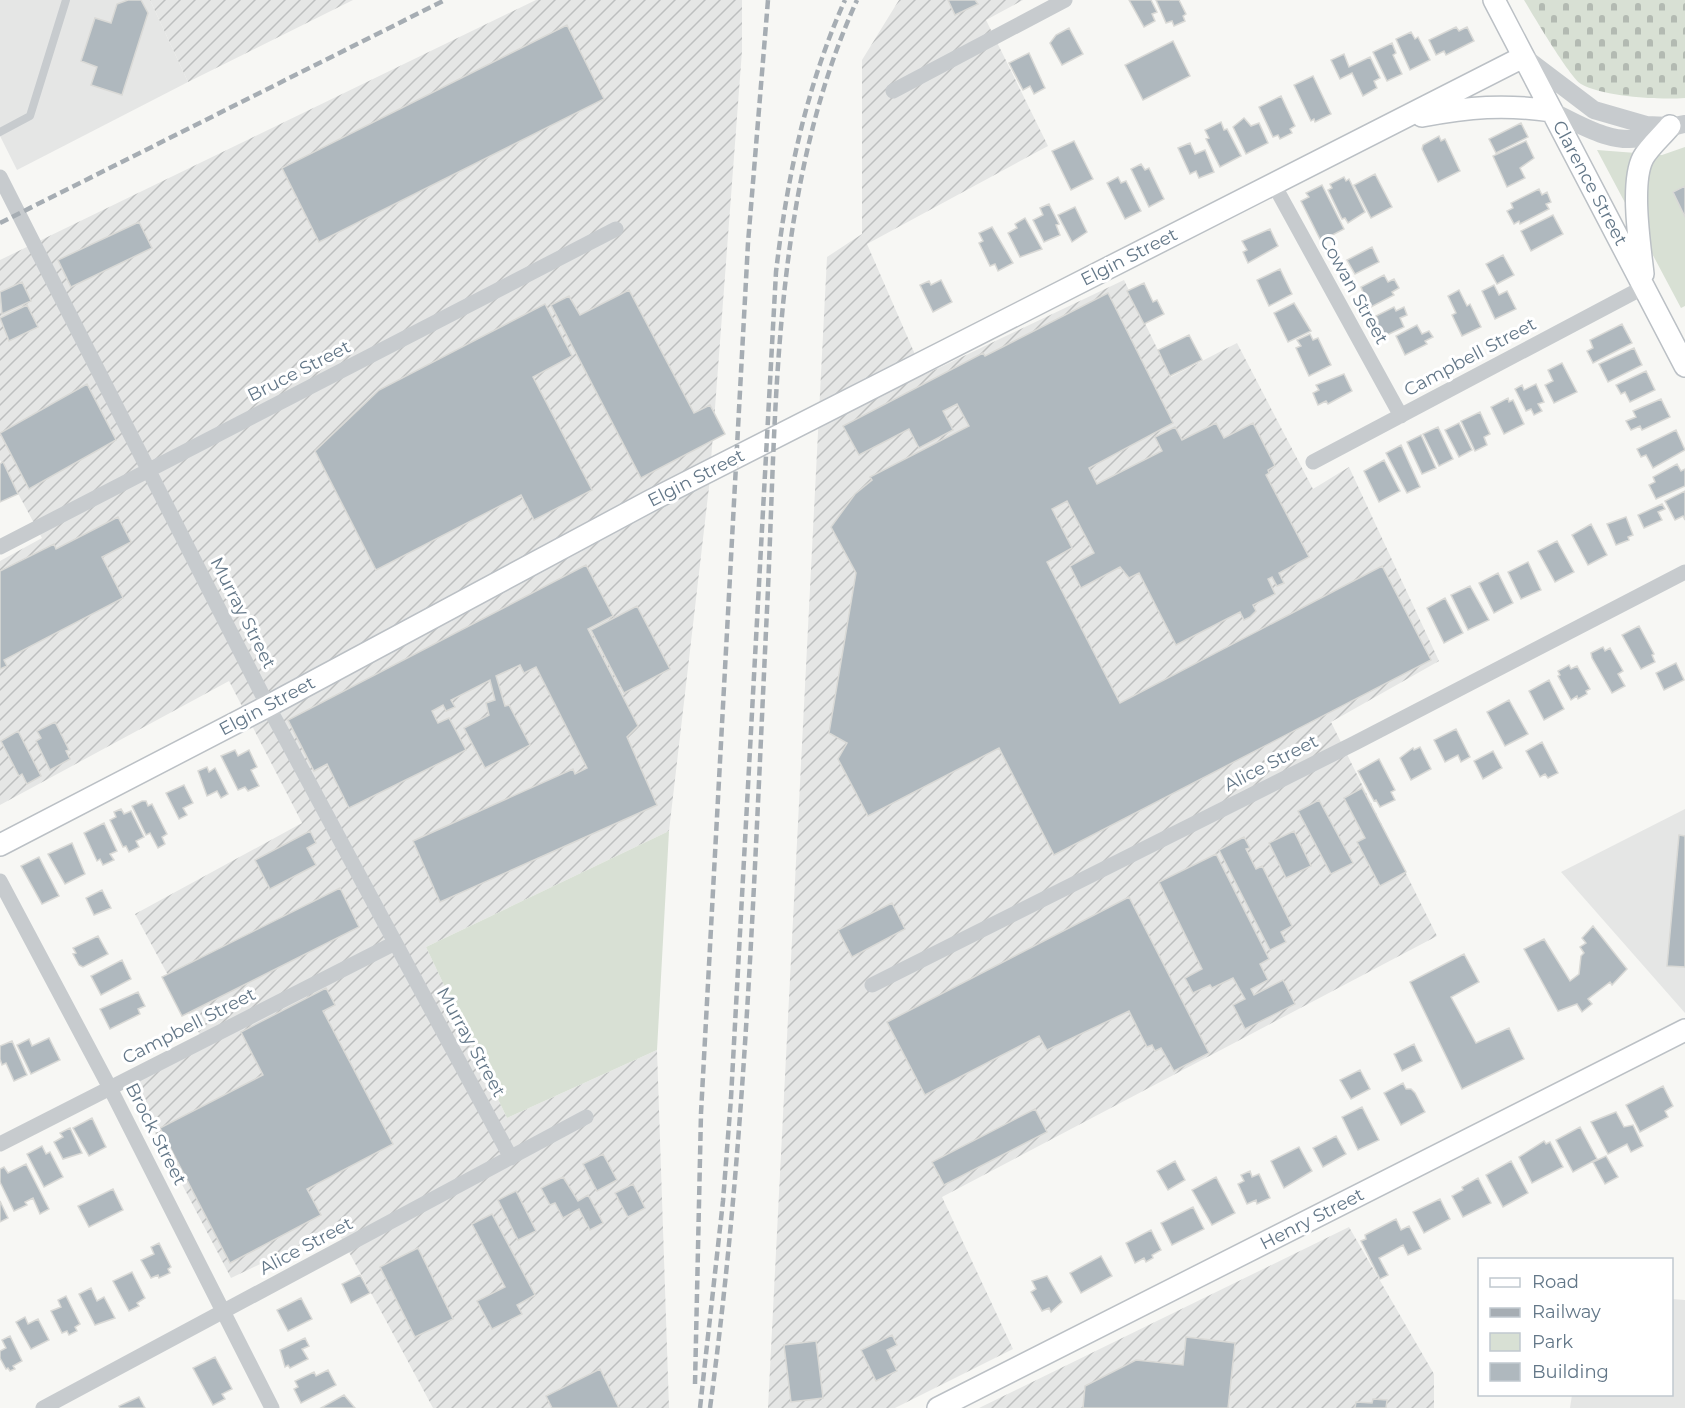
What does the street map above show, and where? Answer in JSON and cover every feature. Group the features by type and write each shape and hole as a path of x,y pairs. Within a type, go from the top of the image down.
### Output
{"main road":[{"name":"Clarence Street","path":"1494,0 1685,366"},
{"name":"Elgin Street","path":"0,845 268,706 650,501 1523,57"},
{"name":"Elgin Street","path":"1398,120 1474,106 1516,106 1552,111"},
{"path":"1644,287 1638,228 1638,172 1644,157 1678,125"},
{"name":"Henry Street","path":"938,1408 1685,1030"}],"street":[{"path":"892,91 1065,0"},
{"path":"1523,57 1594,110 1646,125 1678,125"},
{"path":"1552,111 1594,132 1618,137 1643,137 1678,125"},
{"name":"Murray Street","path":"0,177 268,706 511,1158"},
{"name":"Cowan Street","path":"1273,183 1401,416"},
{"name":"Bruce Street","path":"0,547 616,228"},
{"name":"Campbell Street","path":"1313,462 1644,287"},
{"name":"Alice Street","path":"872,985 1354,743 1685,572"},
{"name":"Brock Street","path":"0,881 110,1088 272,1408"},
{"name":"Campbell Street","path":"0,1144 395,943"},
{"name":"Alice Street","path":"43,1408 586,1117"}],"lane":[{"path":"0,132 30,116 66,0"}],"shaded area":[{"path":"0,0 150,0 188,82 17,170 0,136"},
{"path":"150,0 353,0 188,82"},
{"path":"536,0 742,0 742,51 709,487 669,831 426,947 507,1118 657,1050 669,1408 433,1408 336,1228 231,1278 129,1083 205,1044 135,914 302,823 229,681 0,805 0,561 42,538 0,460 0,260"},
{"path":"899,0 1023,0 986,20 1048,146 867,244 924,375 1124,280 1171,377 1237,343 1313,489 1349,467 1439,661 1331,722 1437,936 942,1197 1013,1349 895,1408 768,1408 827,257 862,234 862,60"},
{"path":"1685,809 1685,1013 1561,872"},
{"path":"1349,1227 1434,1374 1434,1408 979,1408"},
{"path":"1673,1299 1685,1300 1685,1408 1570,1408 1572,1396 1673,1396"}],"green space":[{"path":"1524,0 1685,0 1685,98 1617,95 1581,84 1560,58"},
{"path":"1685,147 1685,306 1681,308 1597,150 1662,155"},
{"path":"669,831 657,1050 507,1118 426,947"}],"building":[{"path":"128,0 141,0 148,13 122,95 91,85 97,67 81,61 95,18 111,23 117,4"},
{"path":"948,0 975,0 978,4 955,15"},
{"path":"1129,0 1151,0 1157,12 1152,14 1155,21 1144,27"},
{"path":"1156,0 1179,0 1186,14 1183,16 1185,21 1174,26 1172,21 1166,23"},
{"path":"567,25 604,99 319,242 282,168"},
{"path":"1456,27 1459,31 1467,27 1474,41 1446,55 1444,51 1436,55 1429,40"},
{"path":"1069,28 1083,54 1062,65 1050,43 1056,35"},
{"path":"1411,32 1415,39 1418,37 1430,60 1410,70 1396,39"},
{"path":"1173,41 1190,76 1143,100 1125,65"},
{"path":"1392,43 1396,53 1393,55 1402,74 1387,81 1373,52"},
{"path":"1029,53 1045,88 1034,94 1030,86 1023,90 1009,63"},
{"path":"1344,54 1349,67 1370,57 1380,78 1374,81 1377,88 1363,96 1352,73 1340,79 1331,60"},
{"path":"1313,76 1331,114 1315,122 1314,119 1311,121 1294,85"},
{"path":"1281,96 1295,126 1290,129 1292,133 1280,139 1278,135 1273,137 1259,107"},
{"path":"1244,118 1251,126 1259,123 1268,143 1246,154 1233,127"},
{"path":"1221,122 1241,156 1220,167 1206,139 1209,138 1205,130"},
{"path":"1521,123 1528,137 1496,153 1489,139"},
{"path":"1439,136 1441,141 1445,139 1460,171 1438,182 1422,149 1423,145"},
{"path":"1074,141 1093,179 1071,190 1052,151"},
{"path":"1526,141 1534,158 1520,168 1525,178 1507,187 1493,156"},
{"path":"1190,143 1195,154 1205,150 1214,172 1199,178 1196,171 1190,174 1178,148"},
{"path":"1141,164 1145,170 1149,168 1164,199 1149,207 1131,169"},
{"path":"1375,174 1392,207 1371,218 1354,185"},
{"path":"1118,177 1121,183 1126,181 1141,211 1125,219 1107,183"},
{"path":"1344,177 1346,181 1349,179 1365,212 1348,223 1345,218 1342,219 1328,190 1332,188 1330,184"},
{"path":"1322,185 1344,229 1321,241 1301,201 1309,197 1306,193"},
{"path":"1685,186 1685,217 1673,192"},
{"path":"1539,189 1542,195 1547,192 1551,202 1546,204 1549,209 1520,224 1519,221 1514,224 1507,211 1513,208 1511,203"},
{"path":"1049,204 1059,224 1056,225 1060,235 1044,242 1033,220 1043,215 1040,208"},
{"path":"1075,207 1087,232 1072,242 1058,215"},
{"path":"1553,215 1563,234 1531,251 1521,231"},
{"path":"1025,218 1042,249 1020,257 1008,233 1017,228 1015,224"},
{"path":"139,222 152,248 71,287 58,260"},
{"path":"992,227 1013,263 998,271 995,264 990,266 979,243 983,241 979,233"},
{"path":"1270,229 1278,246 1248,263 1243,252 1247,250 1242,241"},
{"path":"1372,247 1379,262 1355,274 1347,260"},
{"path":"1503,255 1514,275 1497,284 1486,264"},
{"path":"1280,269 1292,294 1269,306 1257,280"},
{"path":"1384,275 1388,282 1394,279 1399,288 1392,292 1394,295 1369,308 1361,287"},
{"path":"941,280 952,302 933,312 920,285 929,281 931,285"},
{"path":"22,282 31,301 2,314 0,292"},
{"path":"1144,283 1153,302 1157,300 1164,314 1144,324 1127,291"},
{"path":"1494,285 1499,295 1507,291 1516,309 1495,319 1482,291"},
{"path":"629,290 694,413 710,405 725,434 641,478 551,305 569,296 580,315"},
{"path":"1459,290 1467,306 1470,304 1481,327 1462,336 1452,315 1456,313 1448,296"},
{"path":"1108,293 1173,423 1089,468 1097,484 1162,451 1155,437 1175,427 1182,440 1216,423 1224,438 1253,423 1275,466 1268,470 1269,473 1266,475 1309,557 1279,573 1284,583 1277,586 1272,577 1268,579 1275,594 1253,605 1256,611 1250,617 1244,620 1240,612 1176,645 1139,573 1129,578 1120,567 1081,588 1070,566 1094,553 1067,501 1052,509 1072,548 1047,562 1120,703 1382,566 1431,660 1054,855 999,748 868,816 838,759 847,743 829,733 856,573 831,527 855,494 872,480 870,477 969,426 957,404 943,411 953,430 919,448 909,429 859,455 843,426 983,353 985,356"},
{"path":"1294,303 1311,331 1288,342 1274,313"},
{"path":"545,304 572,356 533,377 592,490 534,520 521,495 376,570 315,451 379,390"},
{"path":"27,305 38,327 9,341 0,318"},
{"path":"1394,307 1396,311 1404,307 1407,315 1400,318 1404,327 1385,336 1375,321 1378,320 1376,316"},
{"path":"1622,324 1632,343 1593,363 1587,351 1593,348 1590,340"},
{"path":"1417,325 1422,334 1429,331 1433,337 1425,341 1427,344 1405,355 1396,336"},
{"path":"1310,334 1313,340 1318,338 1331,365 1309,376 1296,348 1301,346 1297,340"},
{"path":"1189,335 1202,360 1170,376 1158,350"},
{"path":"1634,348 1642,365 1608,382 1599,364"},
{"path":"1562,363 1577,392 1554,403 1545,385 1553,381 1548,370"},
{"path":"1646,371 1655,390 1630,402 1625,392 1621,394 1616,385"},
{"path":"1344,374 1352,391 1328,404 1326,401 1318,405 1313,393 1319,390 1316,385"},
{"path":"87,384 116,440 29,489 0,433"},
{"path":"1536,384 1544,402 1538,404 1542,411 1534,415 1531,409 1526,411 1515,389 1522,385 1524,390"},
{"path":"1508,398 1509,402 1513,400 1524,424 1504,434 1491,407"},
{"path":"1661,399 1670,417 1642,430 1640,426 1631,430 1626,421 1636,417 1633,411"},
{"path":"1480,412 1490,434 1484,437 1487,445 1475,451 1461,421"},
{"path":"1459,423 1472,450 1459,457 1445,430"},
{"path":"1438,427 1453,459 1439,466 1423,434"},
{"path":"1676,430 1685,450 1653,468 1646,455 1641,457 1637,449"},
{"path":"1421,435 1436,468 1422,474 1407,442"},
{"path":"1401,445 1420,487 1407,493 1386,453"},
{"path":"1384,460 1400,491 1379,502 1364,471"},
{"path":"3,462 18,494 0,502 0,464"},
{"path":"1677,464 1681,471 1685,469 1685,486 1656,499 1649,485 1655,482 1653,477"},
{"path":"1685,491 1685,520 1683,516 1675,520 1665,501"},
{"path":"1662,504 1665,509 1658,512 1662,520 1644,528 1638,515"},
{"path":"118,517 131,542 102,557 123,598 4,660 7,666 0,669 0,571 54,544 56,549"},
{"path":"1626,517 1633,535 1628,537 1629,540 1616,545 1607,524"},
{"path":"1591,524 1607,555 1588,565 1572,535"},
{"path":"1557,541 1574,572 1555,582 1538,551"},
{"path":"1528,562 1541,590 1521,599 1508,572"},
{"path":"586,565 613,616 588,629 638,726 627,737 657,805 440,902 413,841 573,769 575,774 587,768 536,667 524,673 520,665 496,676 505,706 509,705 530,745 485,768 464,728 489,715 486,703 495,700 490,680 451,700 455,707 446,711 443,705 432,711 438,723 449,718 466,750 349,808 327,764 314,771 288,720"},
{"path":"1498,573 1513,603 1494,613 1479,583"},
{"path":"1470,586 1489,620 1468,630 1451,595"},
{"path":"1445,598 1463,633 1444,643 1427,608"},
{"path":"637,606 670,669 624,693 591,630"},
{"path":"1639,626 1654,654 1652,655 1655,662 1641,669 1622,635"},
{"path":"1603,647 1605,651 1610,648 1623,671 1618,674 1625,686 1612,693 1591,653"},
{"path":"1676,663 1684,680 1664,690 1656,673"},
{"path":"1569,665 1571,669 1577,666 1590,689 1586,691 1587,694 1578,699 1577,696 1571,700 1558,676 1560,675 1558,671"},
{"path":"1549,680 1564,709 1544,720 1529,691"},
{"path":"1509,700 1528,734 1505,746 1487,712"},
{"path":"55,722 69,750 66,751 70,759 50,770 36,741 41,738 37,731"},
{"path":"1456,729 1470,757 1461,762 1458,755 1445,762 1434,740"},
{"path":"18,731 41,776 27,784 22,774 19,776 1,741"},
{"path":"1542,742 1558,773 1548,778 1545,774 1540,777 1526,751"},
{"path":"1420,747 1431,769 1411,780 1400,758 1413,748 1414,750"},
{"path":"235,750 238,756 249,750 257,767 251,770 259,786 248,791 245,787 238,790 221,756"},
{"path":"1493,751 1502,768 1483,779 1474,761"},
{"path":"1379,759 1395,790 1391,792 1395,800 1380,807 1376,800 1374,801 1358,771"},
{"path":"207,767 209,772 215,768 228,794 221,798 217,791 207,796 198,771"},
{"path":"184,785 193,803 183,808 187,815 179,819 166,793"},
{"path":"1362,788 1406,872 1380,886 1357,842 1365,838 1344,798"},
{"path":"1319,800 1353,863 1331,874 1298,811"},
{"path":"146,801 148,806 152,804 167,834 162,837 165,844 158,848 150,833 146,835 132,806"},
{"path":"121,809 124,814 131,811 144,837 136,841 139,847 129,852 126,846 123,847 110,820 116,817 114,812"},
{"path":"104,823 117,851 110,854 114,860 103,865 100,859 97,861 84,833"},
{"path":"310,831 316,843 307,848 316,865 270,889 255,860"},
{"path":"1294,831 1311,866 1286,878 1269,843"},
{"path":"1679,835 1685,836 1685,967 1667,966"},
{"path":"1244,837 1250,848 1246,849 1256,869 1262,866 1292,926 1281,932 1286,942 1270,950 1219,850"},
{"path":"72,843 85,874 65,884 48,854"},
{"path":"1216,854 1269,959 1260,964 1268,980 1251,989 1254,995 1283,980 1295,1004 1245,1029 1233,1005 1245,999 1233,978 1212,988 1210,985 1193,993 1185,978 1202,969 1159,882"},
{"path":"39,857 59,896 42,904 21,866"},
{"path":"340,888 359,927 182,1016 162,977"},
{"path":"102,890 111,908 94,915 86,898"},
{"path":"1129,897 1209,1053 1174,1071 1161,1048 1155,1051 1152,1045 1147,1047 1129,1011 1047,1050 1039,1036 925,1095 887,1022"},
{"path":"892,903 905,929 852,957 838,930"},
{"path":"1593,926 1627,969 1612,985 1610,982 1588,999 1592,1004 1582,1012 1577,1004 1558,1011 1524,949 1544,939 1570,981 1579,974 1581,956 1584,953 1580,947 1586,943 1582,938"},
{"path":"98,936 108,954 83,967 79,965 73,954 76,953 73,948"},
{"path":"1464,954 1479,982 1451,997 1476,1043 1509,1028 1524,1059 1462,1089 1410,982"},
{"path":"122,960 131,979 101,995 91,976"},
{"path":"326,988 335,1005 323,1011 393,1144 307,1189 321,1215 230,1263 160,1128 263,1075 241,1032"},
{"path":"138,992 145,1006 138,1009 140,1014 110,1029 100,1009"},
{"path":"49,1038 60,1060 31,1074 17,1045 29,1039 32,1046"},
{"path":"12,1041 27,1075 14,1081 6,1063 2,1065 0,1059 0,1046"},
{"path":"1414,1044 1422,1061 1402,1071 1394,1054"},
{"path":"1360,1070 1370,1089 1351,1099 1340,1080"},
{"path":"1403,1083 1406,1089 1411,1089 1415,1093 1425,1112 1401,1125 1384,1093"},
{"path":"1663,1086 1673,1106 1665,1111 1668,1117 1640,1132 1626,1105"},
{"path":"1362,1107 1379,1140 1358,1150 1342,1117"},
{"path":"1035,1109 1047,1132 944,1185 932,1162"},
{"path":"1616,1112 1624,1127 1633,1125 1643,1146 1631,1152 1627,1144 1608,1154 1591,1122"},
{"path":"92,1118 106,1147 89,1156 73,1128"},
{"path":"1580,1127 1597,1159 1573,1172 1556,1140"},
{"path":"70,1128 82,1153 63,1159 54,1142 63,1137 60,1133"},
{"path":"1336,1136 1346,1154 1323,1167 1313,1148"},
{"path":"1544,1141 1546,1144 1550,1142 1563,1167 1532,1183 1519,1157"},
{"path":"42,1146 46,1154 50,1152 63,1177 44,1187 27,1154"},
{"path":"1299,1147 1312,1171 1284,1188 1271,1161"},
{"path":"603,1154 617,1180 597,1191 583,1164"},
{"path":"1606,1156 1618,1177 1605,1184 1593,1162"},
{"path":"1175,1161 1185,1180 1168,1190 1157,1171"},
{"path":"1511,1161 1528,1193 1503,1207 1486,1175"},
{"path":"26,1164 49,1209 40,1214 33,1198 25,1202 27,1205 14,1211 0,1182 0,1169 4,1167 8,1173"},
{"path":"1250,1171 1252,1177 1259,1174 1270,1198 1257,1204 1256,1200 1247,1204 1238,1184 1244,1181 1241,1175"},
{"path":"563,1177 578,1201 588,1195 603,1223 590,1230 579,1209 563,1218 555,1203 550,1205 541,1188"},
{"path":"1216,1177 1235,1213 1212,1225 1192,1190"},
{"path":"1478,1178 1491,1203 1463,1217 1452,1196"},
{"path":"633,1184 645,1208 628,1217 615,1193"},
{"path":"113,1189 123,1210 89,1227 78,1206"},
{"path":"516,1191 536,1231 518,1240 498,1200"},
{"path":"1440,1199 1450,1219 1424,1233 1413,1212"},
{"path":"0,1201 8,1218 0,1222"},
{"path":"1193,1207 1204,1229 1172,1245 1161,1223"},
{"path":"492,1214 535,1295 517,1305 522,1314 492,1329 477,1301 505,1287 472,1224"},
{"path":"1396,1219 1401,1230 1409,1226 1421,1249 1408,1255 1403,1245 1379,1258 1388,1275 1380,1279 1361,1241 1366,1239 1365,1235"},
{"path":"1151,1230 1161,1250 1146,1262 1144,1258 1135,1263 1126,1243"},
{"path":"159,1243 171,1267 168,1269 170,1273 159,1278 158,1275 151,1278 141,1260 154,1254 151,1247"},
{"path":"418,1248 453,1319 415,1337 380,1267"},
{"path":"1101,1256 1112,1276 1081,1293 1070,1273"},
{"path":"132,1272 145,1298 137,1303 139,1306 129,1311 113,1281"},
{"path":"360,1275 370,1293 351,1303 342,1284"},
{"path":"1047,1276 1062,1302 1051,1312 1049,1308 1042,1311 1031,1292 1036,1289 1032,1281"},
{"path":"91,1288 97,1301 104,1297 115,1318 95,1325 79,1294"},
{"path":"66,1296 80,1324 75,1327 77,1331 69,1335 67,1331 62,1333 51,1311 61,1307 58,1300"},
{"path":"301,1298 312,1319 288,1331 277,1310"},
{"path":"25,1317 28,1324 38,1319 49,1340 31,1349 16,1322"},
{"path":"892,1335 897,1345 887,1350 897,1371 876,1381 861,1350"},
{"path":"10,1336 22,1361 13,1366 15,1369 10,1371 6,1369 0,1358 0,1351 6,1348 2,1340"},
{"path":"1186,1337 1235,1343 1228,1408 1083,1408 1085,1386 1136,1360 1183,1365"},
{"path":"305,1338 309,1346 302,1349 308,1359 290,1368 288,1365 285,1367 280,1350"},
{"path":"816,1341 823,1398 791,1402 784,1345"},
{"path":"215,1357 232,1389 222,1394 225,1399 213,1405 193,1368"},
{"path":"600,1369 619,1408 552,1408 546,1396"},
{"path":"328,1370 336,1385 301,1403 294,1389 298,1387 295,1381 314,1372 316,1376"},
{"path":"344,1395 355,1408 321,1408"},
{"path":"139,1397 145,1408 120,1408 119,1406"},
{"path":"1373,1399 1387,1400 1386,1408 1355,1408 1356,1402 1372,1403"}],"railway":[{"path":"0,223 445,0"},
{"path":"695,1384 701,1113 748,243 768,0"},
{"path":"700,1408 723,1201 731,1098 776,272 786,202 800,133 819,66 845,0"},
{"path":"710,1408 732,1209 747,1010 777,377 784,300 793,223 808,147 829,72 857,0"}]}
